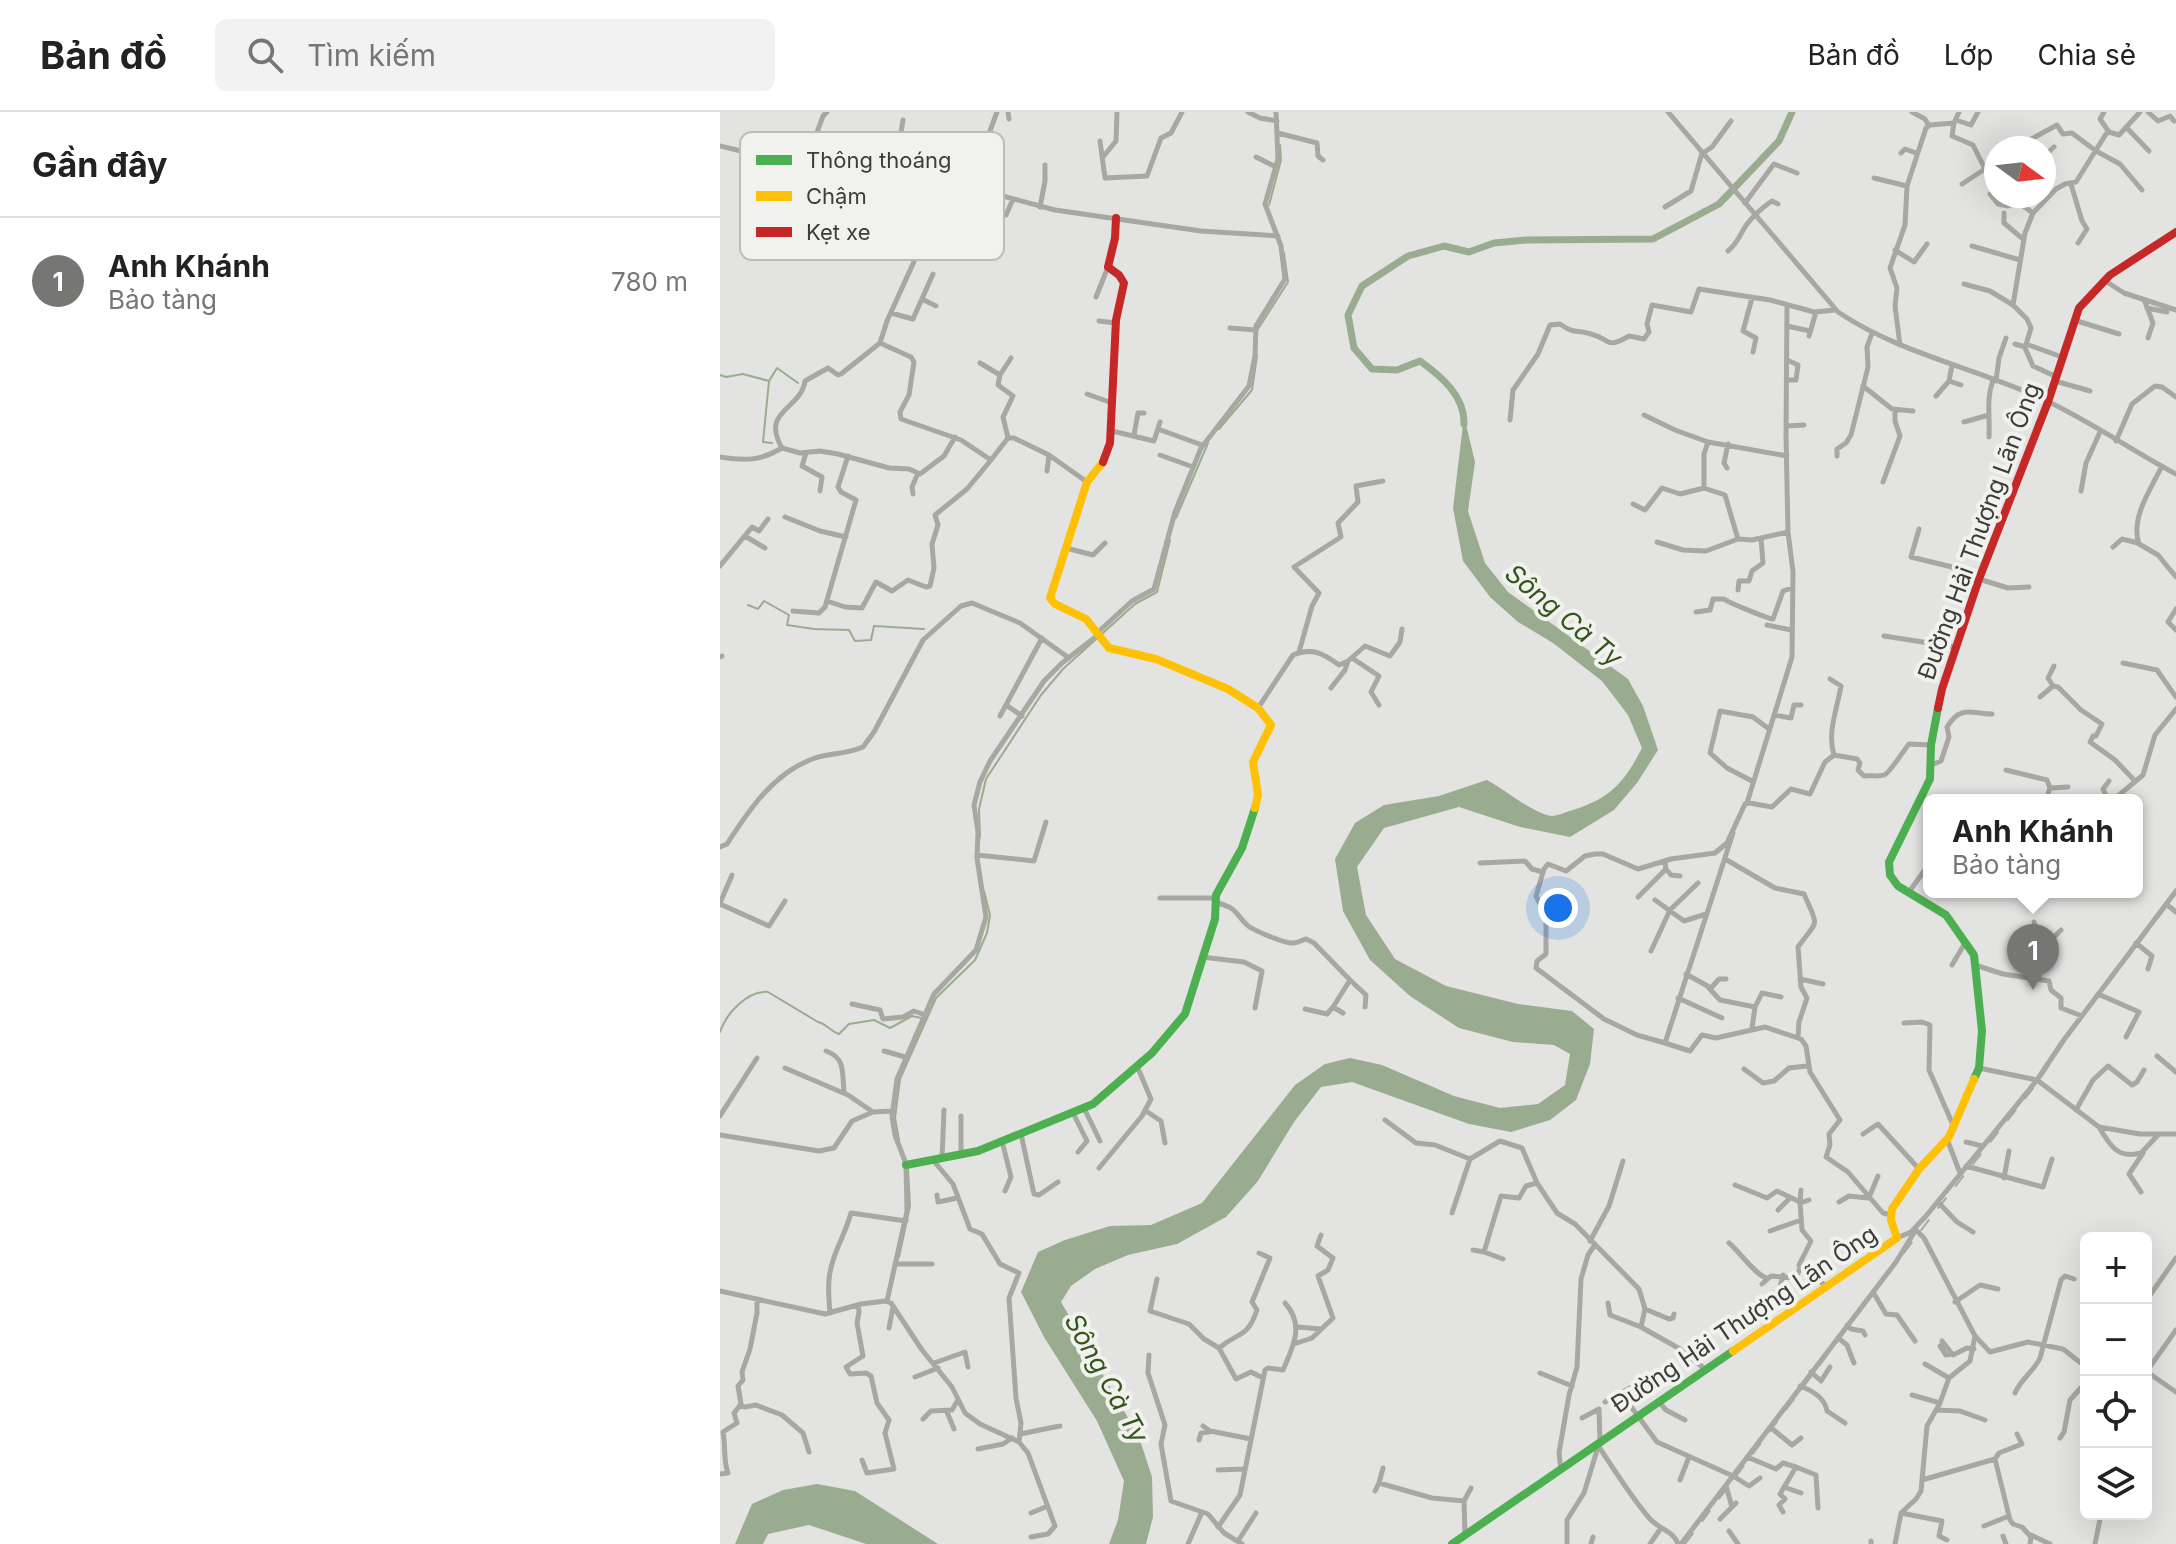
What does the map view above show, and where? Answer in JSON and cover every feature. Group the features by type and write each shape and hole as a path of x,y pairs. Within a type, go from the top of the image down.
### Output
{"street":[{"path":"817,132 827,112"},
{"path":"989,132 997,112"},
{"path":"1102,158 1116,141 1117,112"},
{"path":"1100,141 1106,179 1148,176 1161,138 1171,133 1182,112"},
{"path":"1248,112 1277,121"},
{"path":"887,1301 906,1221 909,1164 895,1135 892,1111 897,1079 934,994 971,956 979,944 987,916 974,803 980,782 990,761 1044,681 1132,601 1154,589 1175,512 1202,445 1250,383 1255,356 1255,330 1285,279 1278,236 1265,204 1276,167 1280,134 1276,112"},
{"path":"1668,112 1835,310 1900,346 2048,402 2176,474"},
{"path":"1912,112 1925,119 1929,126"},
{"path":"1959,112 1953,138 1973,145 1984,167"},
{"path":"1900,346 1895,306 1897,290 1890,270 1905,225 1907,186 1916,153 1929,126 1955,121 1971,125 1978,112"},
{"path":"2104,112 2100,119 2109,132 2118,136 2140,112"},
{"path":"2148,112 2158,121 2170,116 2174,121"},
{"path":"901,132 903,120"},
{"path":"1702,153 1710,150 1731,121"},
{"path":"2037,136 2057,125 2063,134 2072,133 2120,164 2142,190"},
{"path":"2126,127 2149,151"},
{"path":"2013,305 2024,239 2033,213 2056,189 2080,177 2109,132"},
{"path":"1280,134 1317,143 1318,156 1323,160"},
{"path":"720,146 740,151"},
{"path":"1901,153 1905,149 1916,153"},
{"path":"1665,207 1691,191 1702,153"},
{"path":"1256,157 1276,167"},
{"path":"1040,207 1045,165"},
{"path":"1744,202 1772,165 1780,165 1797,173"},
{"path":"1962,184 1984,170"},
{"path":"1874,178 1907,186"},
{"path":"2071,184 2087,229 2078,243"},
{"path":"1004,196 1040,207 1116,218 1242,236 1278,236"},
{"path":"1006,215 1013,199"},
{"path":"1728,251 1755,215 1771,201 1778,204"},
{"path":"2028,208 2033,213"},
{"path":"2004,213 2004,223 2024,239"},
{"path":"1096,297 1108,267 1116,218"},
{"name":"Đường Hải Thượng Lãn Ông","path":"1924,794 1929,783 1931,745 1939,700 1955,647 2048,402 2073,320 2087,294 2176,232"},
{"path":"1895,250 1914,262 1927,244"},
{"path":"1972,246 2020,260"},
{"path":"782,448 777,438 776,421 784,409 803,393 805,381 828,368 841,374 880,343 915,260"},
{"path":"909,1164 961,1156 1084,1108 1098,1101 1152,1053 1187,1011 1215,919 1215,900 1242,848 1257,800 1253,762 1271,725 1258,708 1228,689 1159,661 1109,648 1084,617 1055,604 1050,598 1087,482 1105,459 1112,431 1116,323 1124,283 1108,267"},
{"path":"891,313 913,319 933,274"},
{"path":"2104,280 2144,301 2176,310"},
{"path":"1964,284 1990,291 2013,305 2027,319 2031,335 2026,345 2033,366 2056,379 2090,391"},
{"path":"1510,420 1513,390 1538,354 1550,325 1560,324 1570,332 1590,334 1604,342 1615,343 1629,336 1647,338 1647,324 1653,304 1691,312 1699,289 1816,312 1835,310"},
{"path":"1752,298 1743,331 1755,337 1753,352"},
{"path":"922,299 936,306"},
{"path":"2144,301 2153,323 2148,338"},
{"path":"1665,1043 1791,664 1793,570 1788,532 1787,305"},
{"path":"2147,308 2167,312"},
{"path":"1787,326 1810,334 1816,312"},
{"path":"2073,320 2119,334"},
{"path":"1099,321 1116,323"},
{"path":"1230,328 1255,330"},
{"path":"1837,456 1837,449 1851,435 1868,367 1867,347 1872,333"},
{"path":"1989,437 1988,397 2006,338"},
{"path":"880,343 910,356 914,362 910,391 900,412 901,419 955,437 991,460"},
{"path":"2015,344 2062,357"},
{"path":"1008,438 1003,417 1013,396 999,386 1000,375 1011,358"},
{"path":"1787,360 1798,365 1799,369 1796,380 1787,380"},
{"path":"980,363 1000,375"},
{"path":"1936,396 1949,381 1952,365"},
{"path":"1949,381 1961,385"},
{"path":"1863,386 1895,410 1913,411"},
{"path":"2116,441 2132,404 2155,386 2176,397"},
{"path":"1087,394 1113,403"},
{"path":"1883,482 1900,436 1895,410"},
{"path":"1134,435 1138,413 1144,413"},
{"path":"1644,415 1708,442 1787,456"},
{"path":"1964,422 1989,415"},
{"path":"1112,431 1154,441 1160,422"},
{"path":"1787,426 1804,425"},
{"path":"1158,429 1202,445"},
{"path":"2081,491 2086,463 2100,432"},
{"path":"913,494 912,487 918,473 944,456 955,437"},
{"path":"1008,438 1049,455 1087,482"},
{"path":"827,601 862,608 876,582 892,591 908,580 924,587 930,586 934,568 932,544 938,526 935,515 967,489 1008,438"},
{"path":"1704,488 1704,454 1708,442"},
{"path":"1727,468 1724,463 1728,444"},
{"path":"720,457 766,458 782,448 806,453 820,451 918,473"},
{"path":"806,453 802,466 822,477 820,491"},
{"path":"1047,471 1049,455"},
{"path":"1160,455 1193,467"},
{"path":"793,611 819,613 824,610 856,500 838,487 848,456"},
{"path":"2138,543 2135,531 2147,494 2162,466"},
{"path":"1299,652 1319,593 1294,567 1341,537 1338,523 1358,502 1356,486 1383,481"},
{"path":"1633,504 1645,510 1662,488 1680,494 1704,488 1725,495 1738,539"},
{"path":"785,517 846,537"},
{"path":"720,566 752,527 759,531 768,519"},
{"path":"1919,529 1910,557 1952,567 1961,576 2008,588 2029,587"},
{"path":"1657,542 1683,550 1706,551 1738,539 1788,532"},
{"path":"745,536 765,548"},
{"path":"1738,590 1739,581 1749,581 1752,571 1763,563 1761,538"},
{"path":"2113,547 2122,539 2138,543 2161,557 2176,577"},
{"path":"1066,548 1093,555 1105,543"},
{"path":"1696,612 1710,610 1713,599 1724,599 1771,620 1775,617 1783,591 1792,588"},
{"path":"720,847 727,844 751,807 773,785 811,759 863,747 874,732 919,644 961,606 972,603 1020,623 1069,658"},
{"path":"2176,609 2168,622 2176,630"},
{"path":"1767,625 1791,630"},
{"path":"1258,708 1289,658 1299,652 1327,655 1337,665 1350,659 1364,646 1391,656 1401,641 1402,629"},
{"path":"1884,636 1955,647"},
{"path":"1000,716 1042,638"},
{"path":"1331,688 1350,659"},
{"path":"1350,659 1379,676 1371,692 1379,705"},
{"path":"2123,663 2156,669 2176,697"},
{"path":"2054,666 2048,677 2053,686 2102,724 2096,736 2089,741 2115,760 2135,781"},
{"path":"1830,679 1841,686 1830,744 1834,755"},
{"path":"2040,697 2053,686"},
{"path":"1006,705 1022,716"},
{"path":"1774,715 1791,718 1794,705 1801,705"},
{"path":"2119,794 2145,770 2155,735 2176,709"},
{"path":"1931,765 1941,761 1949,737 1947,727 1955,717 1972,710 1992,714"},
{"path":"1752,781 1727,768 1710,753 1720,711 1753,717 1769,729"},
{"path":"2170,714 2176,719"},
{"path":"1747,803 1772,807 1791,789 1810,794 1825,762 1834,755 1858,760 1858,770 1864,776 1886,775 1909,744 1931,745"},
{"path":"2006,770 2044,778 2050,788 2048,794"},
{"path":"2107,794 2103,789 2109,781"},
{"path":"2050,788 2068,787"},
{"name":"Đường Hải Thượng Lãn Ông","path":"1452,1544 1897,1238 1891,1215 1896,1201 1919,1169 1947,1139 1979,1068 1982,1031 1974,955 1946,915 1908,893 1893,880 1888,866 1923,795"},
{"path":"979,855 1034,861 1046,822"},
{"path":"1733,833 1719,851 1638,869 1600,854 1585,856 1566,871 1550,864 1543,872 1536,899 1546,917 1545,955 1536,963 1537,970 1604,1019 1637,1035 1690,1051 1702,1035 1716,1038 1769,1028 1798,1037 1806,1046 1807,1066 1840,1120 1829,1134 1830,1145 1826,1157 1840,1165 1883,1213 1891,1215"},
{"path":"1725,859 1775,888 1804,894 1817,924 1798,947 1800,979 1807,998 1798,1037"},
{"path":"1480,863 1525,861 1532,869 1543,872"},
{"path":"1665,862 1671,875 1680,876"},
{"path":"1638,897 1666,869"},
{"path":"1908,893 1923,872"},
{"path":"732,875 720,904 769,926 785,901"},
{"path":"1651,951 1670,910 1698,883"},
{"path":"1598,1444 1643,1510 1661,1528 1672,1533 1680,1544 1873,1292 1915,1230 2037,1080 2176,891"},
{"path":"1160,898 1215,900 1234,908 1246,925 1270,936 1296,943 1303,939 1310,940 1366,993 1365,1007"},
{"path":"1655,900 1684,921 1707,914"},
{"path":"2166,904 2176,912"},
{"path":"1696,919 1702,928"},
{"path":"2034,922 2039,944 2036,978"},
{"path":"2039,944 2051,940 2061,930"},
{"path":"1952,965 1966,942"},
{"path":"2136,943 2152,956 2148,969"},
{"path":"1201,957 1237,960 1262,971 1255,1008"},
{"path":"1975,965 2003,974 2049,981 2051,990 2061,998 2061,1008 2082,1016"},
{"path":"1686,974 1708,987 1720,1000 1755,1007"},
{"path":"1708,987 1713,987 1719,979 1726,979"},
{"path":"1800,979 1823,984"},
{"path":"1305,1009 1327,1014 1350,980"},
{"path":"1752,1029 1755,1007 1762,993 1781,997"},
{"path":"2098,994 2139,1012 2126,1037"},
{"path":"1678,998 1722,1018"},
{"path":"852,1004 880,1010 883,1019 903,1017 914,1011 925,1015"},
{"path":"1333,1007 1343,1013"},
{"path":"1904,1023 1930,1025 1932,1043 1928,1067 1953,1125"},
{"path":"826,1051 840,1059 844,1093"},
{"path":"884,1051 905,1057"},
{"path":"2157,1056 2176,1072"},
{"path":"720,1116 757,1058"},
{"path":"1099,1168 1146,1111 1151,1097 1137,1066"},
{"path":"1744,1069 1761,1083 1769,1083 1789,1068 1807,1066"},
{"path":"2076,1110 2093,1080 2108,1066 2132,1085 2144,1070"},
{"path":"785,1068 844,1093 873,1112"},
{"path":"1979,1068 2037,1080 2099,1127 2116,1152 2133,1155 2144,1150"},
{"path":"1084,1108 1100,1141"},
{"path":"944,1110 937,1160 952,1183 970,1229 982,1234 1000,1264 1019,1273 1009,1298 1020,1434"},
{"path":"720,1135 819,1151 834,1148 852,1121 873,1112 892,1111"},
{"path":"1146,1111 1161,1121 1165,1143"},
{"path":"1073,1113 1087,1143 1078,1152"},
{"path":"961,1116 961,1156"},
{"path":"1385,1120 1416,1143 1435,1145 1470,1159"},
{"path":"1863,1134 1878,1124 1919,1169"},
{"path":"2099,1127 2158,1135 2176,1134"},
{"path":"1021,1134 1034,1194 1039,1195 1058,1182"},
{"path":"2141,1192 2129,1174 2158,1135"},
{"path":"1947,1139 1960,1173"},
{"path":"1002,1141 1011,1177 1005,1191"},
{"path":"1452,1213 1470,1159 1497,1142 1510,1142 1525,1151 1537,1183 1557,1213 1573,1223 1639,1289 1645,1309 1641,1327"},
{"path":"1966,1142 1982,1146"},
{"path":"2004,1178 2009,1151"},
{"path":"1966,1166 2044,1187 2052,1159"},
{"path":"1561,1470 1559,1453 1579,1350 1581,1279 1623,1161"},
{"path":"1869,1197 1878,1176"},
{"path":"1484,1252 1501,1196 1519,1198 1526,1186 1537,1183"},
{"path":"1735,1185 1767,1198 1777,1191 1800,1202 1809,1200"},
{"path":"1762,1284 1771,1276 1796,1278 1799,1261 1811,1241 1802,1230 1801,1190"},
{"path":"937,1195 938,1202 957,1198"},
{"path":"1839,1202 1849,1196 1869,1197"},
{"path":"1778,1210 1790,1198"},
{"path":"1938,1202 1957,1222 1973,1232"},
{"path":"830,1313 828,1281 831,1266 840,1240 846,1235 851,1213 906,1221"},
{"path":"1770,1231 1801,1220"},
{"path":"1897,1238 1915,1230"},
{"path":"1915,1230 1924,1238 1975,1336 1990,1352 2025,1342 2063,1349 2080,1362"},
{"path":"1294,1344 1312,1338 1333,1318 1318,1276 1328,1270 1333,1257 1317,1246 1321,1235"},
{"path":"1729,1243 1745,1256 1760,1277 1767,1278"},
{"path":"1473,1250 1503,1259"},
{"path":"1219,1348 1247,1331 1255,1315 1257,1310 1252,1302 1270,1258 1259,1253"},
{"path":"2152,1292 2176,1258"},
{"path":"895,1264 932,1264"},
{"path":"1800,1268 1826,1286"},
{"path":"1775,1293 1779,1291 1783,1275"},
{"path":"2015,1393 2021,1381 2036,1367 2045,1347 2060,1283 2065,1276 2074,1279"},
{"path":"1157,1279 1149,1310 1170,1319 1185,1321 1219,1348 1235,1378 1251,1372 1263,1378"},
{"path":"1955,1302 1980,1285 1998,1289"},
{"path":"720,1291 821,1313 887,1301 894,1306 968,1416 1015,1440 1030,1456 1055,1527 1048,1534 1031,1537"},
{"path":"1873,1292 1886,1314 1897,1315 1915,1341"},
{"path":"720,1474 728,1472 724,1465 726,1443 723,1432 737,1423 734,1413 740,1405 738,1386 743,1379 757,1300"},
{"path":"1218,1527 1239,1498 1266,1368 1283,1370 1294,1344 1298,1327 1285,1303"},
{"path":"1608,1303 1610,1315 1641,1327 1680,1349 1705,1369"},
{"path":"858,1305 857,1321 863,1358 846,1367 850,1374 866,1373 871,1376 877,1403 889,1420 885,1433 894,1469 867,1473 862,1460"},
{"path":"889,1328 894,1306"},
{"path":"1645,1309 1669,1319 1674,1314"},
{"path":"1847,1325 1863,1331 1865,1335"},
{"path":"1298,1327 1320,1329"},
{"path":"2152,1365 2176,1330"},
{"path":"1895,1544 1901,1513 1916,1499 1922,1480 1926,1429 1949,1378 1966,1366 1974,1349 1975,1336"},
{"path":"1838,1337 1840,1342 1847,1345 1854,1363"},
{"path":"1941,1343 1955,1355 1967,1348 1974,1349"},
{"path":"915,1377 965,1352 968,1367"},
{"path":"1149,1355 1148,1373 1165,1425 1161,1444 1171,1500 1210,1516 1218,1527 1240,1542 1256,1513"},
{"path":"1925,1364 1949,1378"},
{"path":"1811,1372 1821,1381 1830,1367"},
{"path":"1540,1373 1572,1386"},
{"path":"2152,1375 2176,1392"},
{"path":"1605,1402 1637,1384"},
{"path":"1800,1386 1816,1395 1826,1405 1827,1411 1845,1423"},
{"path":"2060,1438 2070,1400 2080,1389"},
{"path":"1621,1393 1658,1443 1749,1486 1760,1478"},
{"path":"1912,1395 1940,1403"},
{"path":"923,1419 931,1411 955,1409 958,1399"},
{"path":"1659,1402 1664,1409 1685,1420"},
{"path":"740,1405 756,1405 782,1415 803,1433 809,1452"},
{"path":"1567,1544 1567,1520 1584,1493 1598,1444 1599,1409 1582,1418"},
{"path":"1936,1410 1959,1410 1985,1420"},
{"path":"947,1412 954,1429"},
{"path":"1780,1414 1790,1412"},
{"path":"978,1449 1015,1440 1020,1434 1060,1426"},
{"path":"1203,1426 1210,1431"},
{"path":"1770,1427 1792,1445 1801,1438"},
{"path":"1199,1440 1201,1433 1210,1431 1251,1439"},
{"path":"1922,1480 1995,1459 1999,1453 2023,1443 2017,1434"},
{"path":"1680,1480 1689,1457"},
{"path":"1747,1457 1776,1469 1783,1463 1816,1475 1818,1508"},
{"path":"1995,1459 2013,1524 2050,1544"},
{"path":"1783,1512 1779,1505 1785,1499 1780,1494 1796,1467"},
{"path":"1375,1491 1383,1468"},
{"path":"1218,1470 1245,1469"},
{"path":"1379,1483 1432,1498 1464,1501"},
{"path":"1720,1519 1734,1505 1726,1485"},
{"path":"1784,1487 1801,1493"},
{"path":"1465,1535 1464,1501 1471,1488"},
{"path":"1031,1513 1048,1506"},
{"path":"1188,1544 1202,1512"},
{"path":"1901,1513 1942,1521 1939,1536 1947,1540"},
{"path":"1984,1526 2009,1516"},
{"path":"2095,1544 2100,1520"},
{"path":"1650,1544 1661,1528"},
{"path":"1729,1531 1738,1544"},
{"path":"2030,1544 2031,1535"},
{"path":"2003,1536 2006,1544"}],"shaded area":[{"name":"Sông Cà Ty","path":"1464,416 1475,462 1468,511 1485,563 1508,592 1628,679 1643,706 1658,750 1637,783 1614,810 1570,837 1520,827 1459,807 1384,828 1357,867 1366,915 1395,959 1446,986 1518,1004 1572,1011 1594,1029 1590,1064 1576,1100 1550,1120 1511,1132 1469,1124 1352,1082 1321,1087 1294,1122 1258,1181 1226,1217 1177,1244 1128,1255 1095,1269 1071,1286 1061,1302 1139,1437 1152,1477 1153,1517 1146,1544 1109,1544 1118,1520 1124,1481 1097,1421 1044,1337 1021,1292 1038,1252 1110,1226 1151,1225 1202,1203 1295,1085 1325,1064 1350,1058 1382,1065 1454,1096 1500,1108 1538,1104 1565,1085 1570,1054 1554,1045 1513,1042 1459,1028 1410,996 1370,960 1343,911 1335,859 1355,823 1384,805 1439,796 1487,780 1545,815 1552,816 1584,806 1606,795 1622,780 1642,748 1628,715 1602,681 1553,643 1518,622 1490,597 1463,561 1453,508"},
{"path":"817,1484 855,1491 938,1544 866,1544 809,1525 768,1534 763,1544 735,1544 752,1504 783,1490"}],"waterway":[{"name":"Sông Cà Ty","path":"1464,424 1456,396 1443,380 1420,361 1397,370 1372,369 1354,348 1348,315 1362,286 1408,256 1444,246 1469,252 1494,243 1527,240 1653,239 1719,204 1779,141 1792,112"},
{"path":"1269,205 1281,160 1280,145"},
{"path":"1258,329 1288,282 1284,253"},
{"path":"1219,429 1252,390 1257,356"},
{"path":"772,443 763,442 769,381 777,368 798,383"},
{"path":"720,375 743,374 769,381"},
{"path":"1176,518 1208,443"},
{"path":"980,837 979,809 986,779 1041,695 1063,669 1135,604 1157,592 1170,540"},
{"path":"748,605 758,609 764,601 789,615 787,625 849,630 855,641 871,640 874,626 924,629"},
{"path":"899,1140 895,1118 900,1079 936,998 975,960 987,933 990,915 984,891"},
{"path":"720,1032 738,1004 760,992 768,992 839,1034 849,1024 874,1020 890,1028 912,1016 921,1018"},
{"path":"899,1257 910,1206 908,1169"}],"railway":[{"path":"1685,1544 1931,1217 2038,1082 2068,1036 2176,894"}],"traffic: fast":[{"path":"1938,708 1931,745 1930,779 1889,862 1890,875 1898,886 1946,915 1974,955 1982,1031 1979,1068 1974,1079"},
{"path":"906,1165 978,1151 1093,1104 1152,1053 1185,1014 1215,919 1216,895 1242,848 1255,808"},
{"path":"1452,1544 1733,1351"}],"traffic: slow":[{"path":"1103,462 1087,482 1050,598 1055,604 1086,619 1109,648 1156,659 1228,689 1258,708 1271,725 1253,762 1258,795 1255,808"},
{"path":"1733,1351 1897,1238 1891,1220 1892,1209 1919,1169 1949,1137 1974,1079"}],"traffic: jam":[{"path":"1103,462 1110,443 1116,320 1124,283 1108,267 1116,218"},
{"path":"1938,708 1979,579 2048,402 2079,308 2110,275 2176,232"}],"place":[{"name":"Anh Khánh","path":"2033,990"}]}
